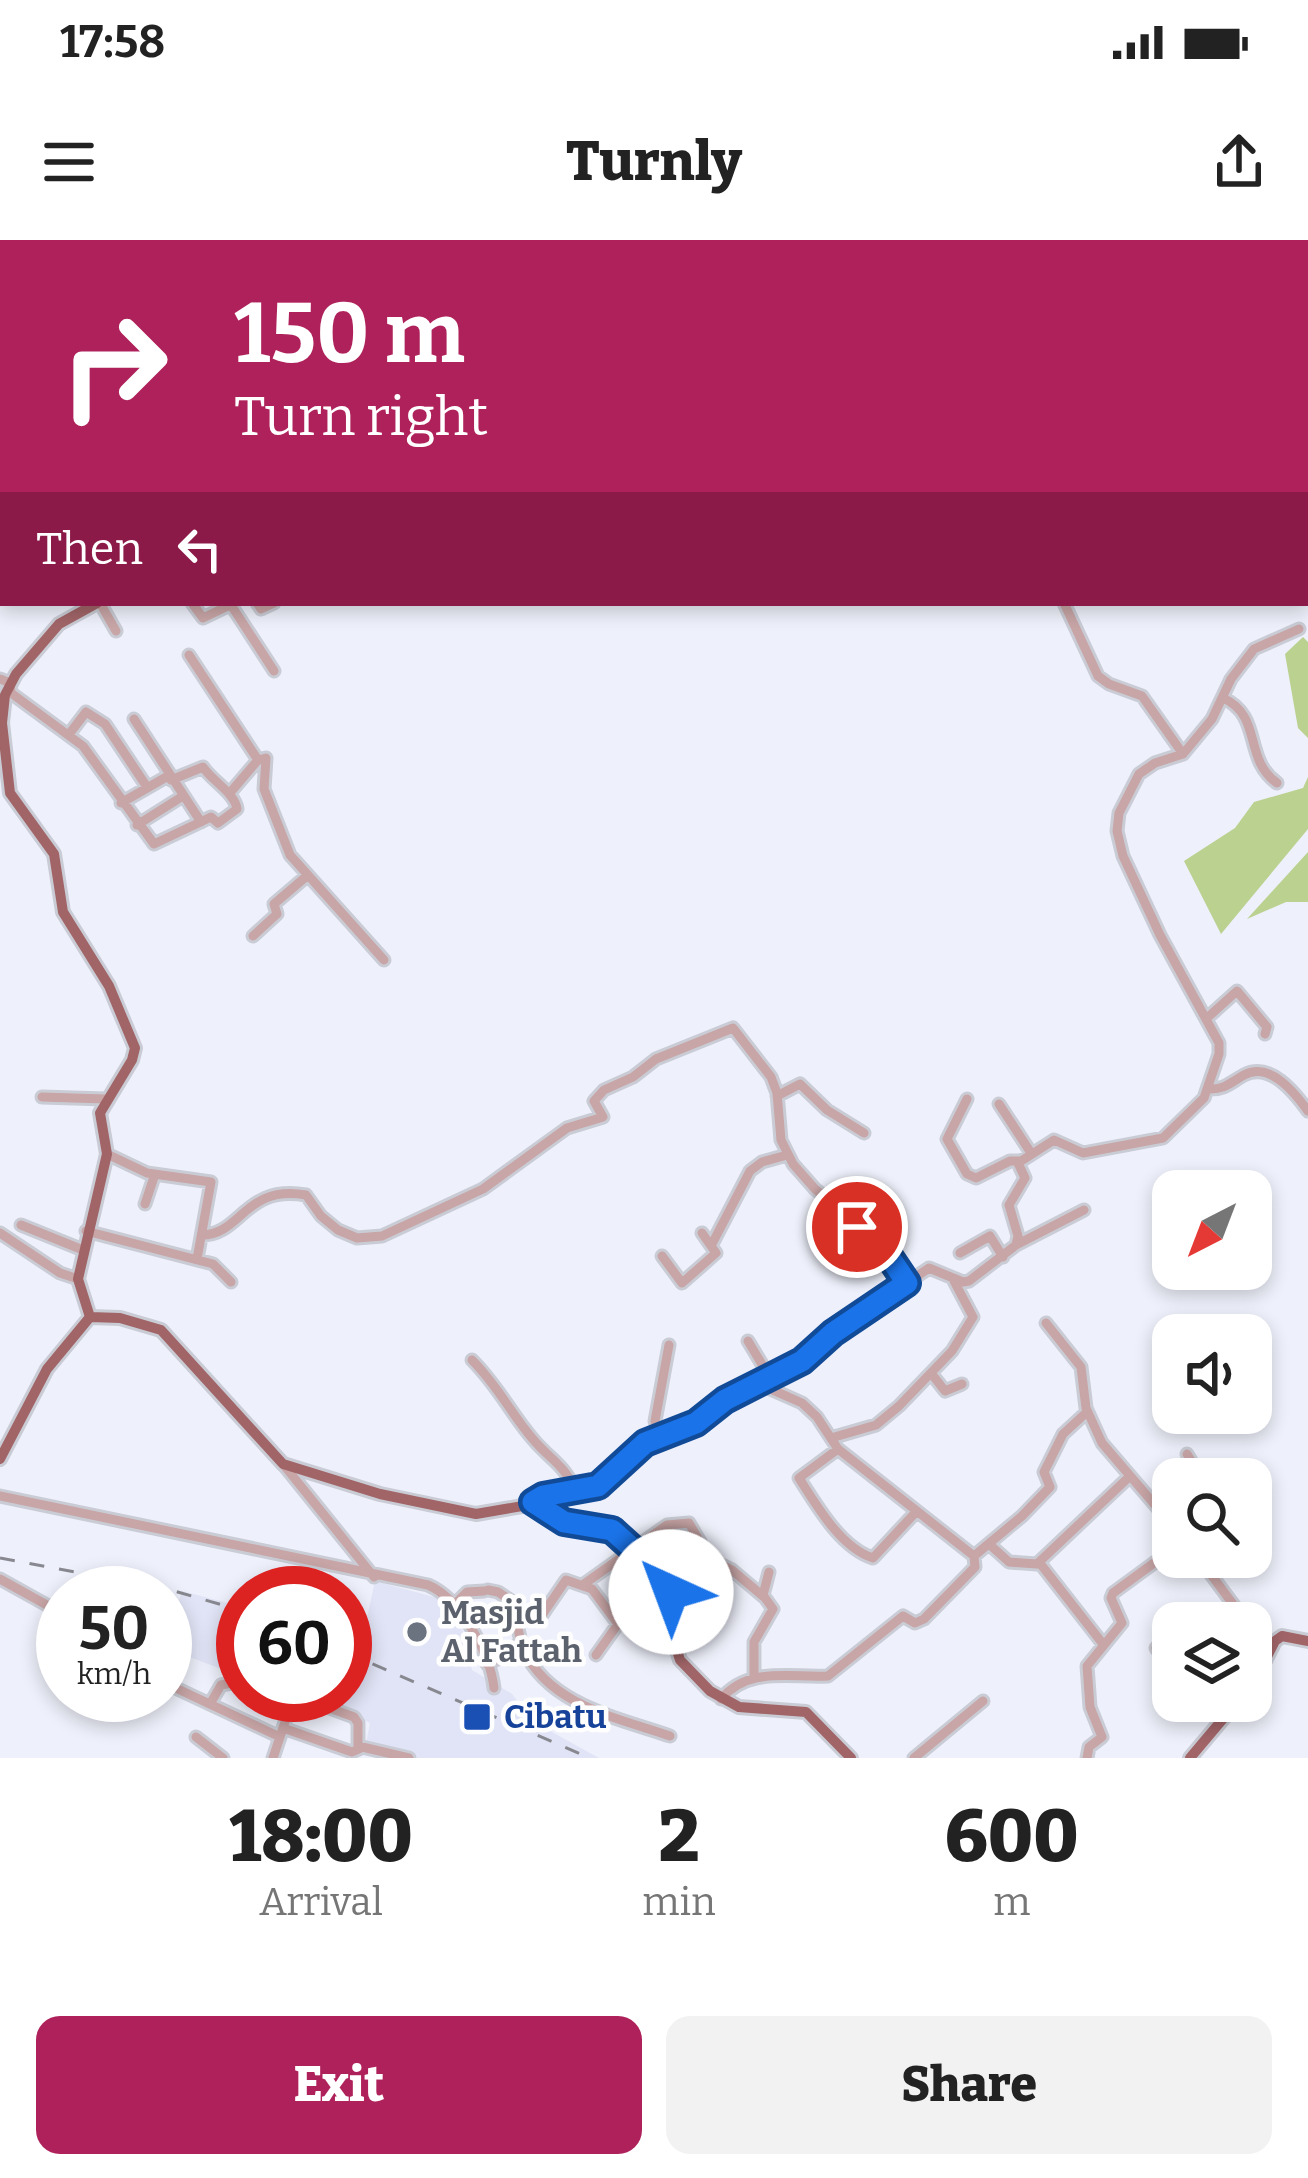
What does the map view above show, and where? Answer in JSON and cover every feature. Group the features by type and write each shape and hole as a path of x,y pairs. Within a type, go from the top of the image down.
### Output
{"main road":[{"path":"90,1317 78,1279 107,1154 99,1120 105,1099 135,1048 109,986 63,911 54,854 10,793 2,723 5,681 59,624 93,606"},
{"path":"0,1460 51,1363 90,1317"},
{"path":"90,1317 120,1318 161,1330 283,1464 380,1494 476,1514 533,1502 564,1522 612,1530 670,1585 666,1613 684,1666 721,1699 739,1707 806,1712 851,1758"},
{"path":"1272,1644 1282,1636 1308,1641"},
{"path":"1190,1758 1217,1722"}],"street":[{"path":"101,606 116,631"},
{"path":"193,606 202,618 229,606"},
{"path":"234,606 274,671"},
{"path":"1065,606 1098,676 1142,696 1183,754"},
{"path":"967,1099 947,1142 967,1174 976,1178 1054,1140 1083,1153 1156,1141 1193,1112 1208,1089 1220,1049 1124,856 1117,831 1119,813 1139,774 1183,754 1203,734 1231,679 1253,649 1299,629"},
{"path":"189,655 266,755 264,789 290,856 384,960"},
{"path":"5,681 11,693 83,746 121,803 154,844 211,817 218,823 231,816 238,804 203,767 147,787 121,803"},
{"path":"1223,698 1241,709 1260,766 1277,783"},
{"path":"70,733 86,712 104,724 147,787"},
{"path":"134,719 201,822"},
{"path":"83,746 106,731"},
{"path":"230,794 266,755"},
{"path":"137,825 183,796"},
{"path":"253,936 278,913 274,904 308,874"},
{"path":"1207,1018 1237,991 1267,1028 1265,1034"},
{"path":"202,1235 216,1234 254,1202 282,1193 306,1195 321,1216 357,1238 399,1230 483,1189 567,1128 603,1117 594,1101 608,1088 656,1059 733,1028 769,1072 787,1155 815,1189 880,1243 907,1283"},
{"path":"1208,1089 1225,1088 1247,1072 1262,1072 1293,1091 1308,1111"},
{"path":"777,1096 800,1084 827,1110 864,1132"},
{"path":"42,1097 105,1099"},
{"path":"999,1104 1030,1153"},
{"path":"107,1154 155,1174 211,1182 197,1259"},
{"path":"712,1244 750,1171 787,1155"},
{"path":"1016,1245 1009,1205 1025,1178 1018,1161"},
{"path":"146,1204 155,1174"},
{"path":"533,1502 598,1486 645,1443 696,1423 756,1383 802,1361 833,1333 929,1268 969,1280 1016,1245 1084,1210"},
{"path":"21,1225 82,1250"},
{"path":"86,1231 197,1259 219,1267 231,1282"},
{"path":"0,1233 60,1273 78,1279"},
{"path":"662,1256 681,1284 716,1253 702,1233"},
{"path":"960,1253 990,1236 1003,1257"},
{"path":"831,1438 876,1425 931,1372 973,1321 952,1277"},
{"path":"1046,1323 1081,1366 1088,1412 1102,1443 1152,1502"},
{"path":"748,1341 769,1376"},
{"path":"661,1438 655,1421 669,1345"},
{"path":"472,1360 503,1395 533,1441 561,1465 576,1490"},
{"path":"931,1372 945,1390 962,1384"},
{"path":"721,1699 735,1683 754,1678 778,1673 832,1675 892,1623 906,1616 918,1623 934,1612 975,1567 974,1556 838,1449 818,1417 802,1403 756,1383"},
{"path":"974,1556 1050,1487 1043,1474 1063,1433 1088,1412"},
{"path":"838,1449 799,1478 859,1552 873,1558 915,1513"},
{"path":"1187,1454 1189,1458"},
{"path":"283,1464 374,1577"},
{"path":"989,1544 1009,1562 1039,1562 1130,1477"},
{"path":"0,1496 428,1585 456,1603 494,1688"},
{"path":"584,1584 667,1525 692,1523 710,1559 732,1570 773,1609 754,1642 754,1678"},
{"path":"1039,1562 1103,1644"},
{"path":"1088,1758 1087,1750 1102,1734 1090,1707 1087,1666 1122,1623 1113,1593 1152,1565"},
{"path":"764,1597 769,1572"},
{"path":"0,1579 36,1599"},
{"path":"542,1615 566,1580 584,1584 605,1603 618,1624"},
{"path":"456,1603 467,1592 504,1594 513,1602 520,1642 536,1670 578,1703 670,1736"},
{"path":"596,1654 618,1624 642,1610 666,1613"},
{"path":"487,1664 510,1653 520,1642"},
{"path":"210,1704 216,1693"},
{"path":"192,1696 282,1732 352,1752 362,1748"},
{"path":"914,1758 983,1701"},
{"path":"272,1758 285,1722"},
{"path":"357,1722 356,1744 409,1758"},
{"path":"196,1736 223,1758"}],"shaded area":[{"path":"375,1581 445,1600 465,1635 472,1670 512,1694 534,1722 599,1758 418,1758 366,1743 368,1722 372,1722"},
{"path":"192,1594 216,1600 216,1667 192,1658"}],"green space":[{"path":"1303,637 1308,642 1308,738 1298,728 1285,654"},
{"path":"1308,777 1308,829 1221,934 1184,861 1235,828 1254,802 1303,788"},
{"path":"1308,852 1308,902 1286,902 1247,919"}],"railway":[{"path":"0,1558 171,1590 216,1603"},
{"path":"372,1664 590,1758"}],"place":[{"name":"Masjid Al Fattah","path":"417,1632"},
{"name":"Cibatu","path":"477,1717"}],"route":[{"path":"671,1592 664,1577 612,1530 564,1522 533,1502 598,1486 645,1443 696,1423 725,1400 802,1361 833,1333 907,1283 880,1243 857,1227"}]}
